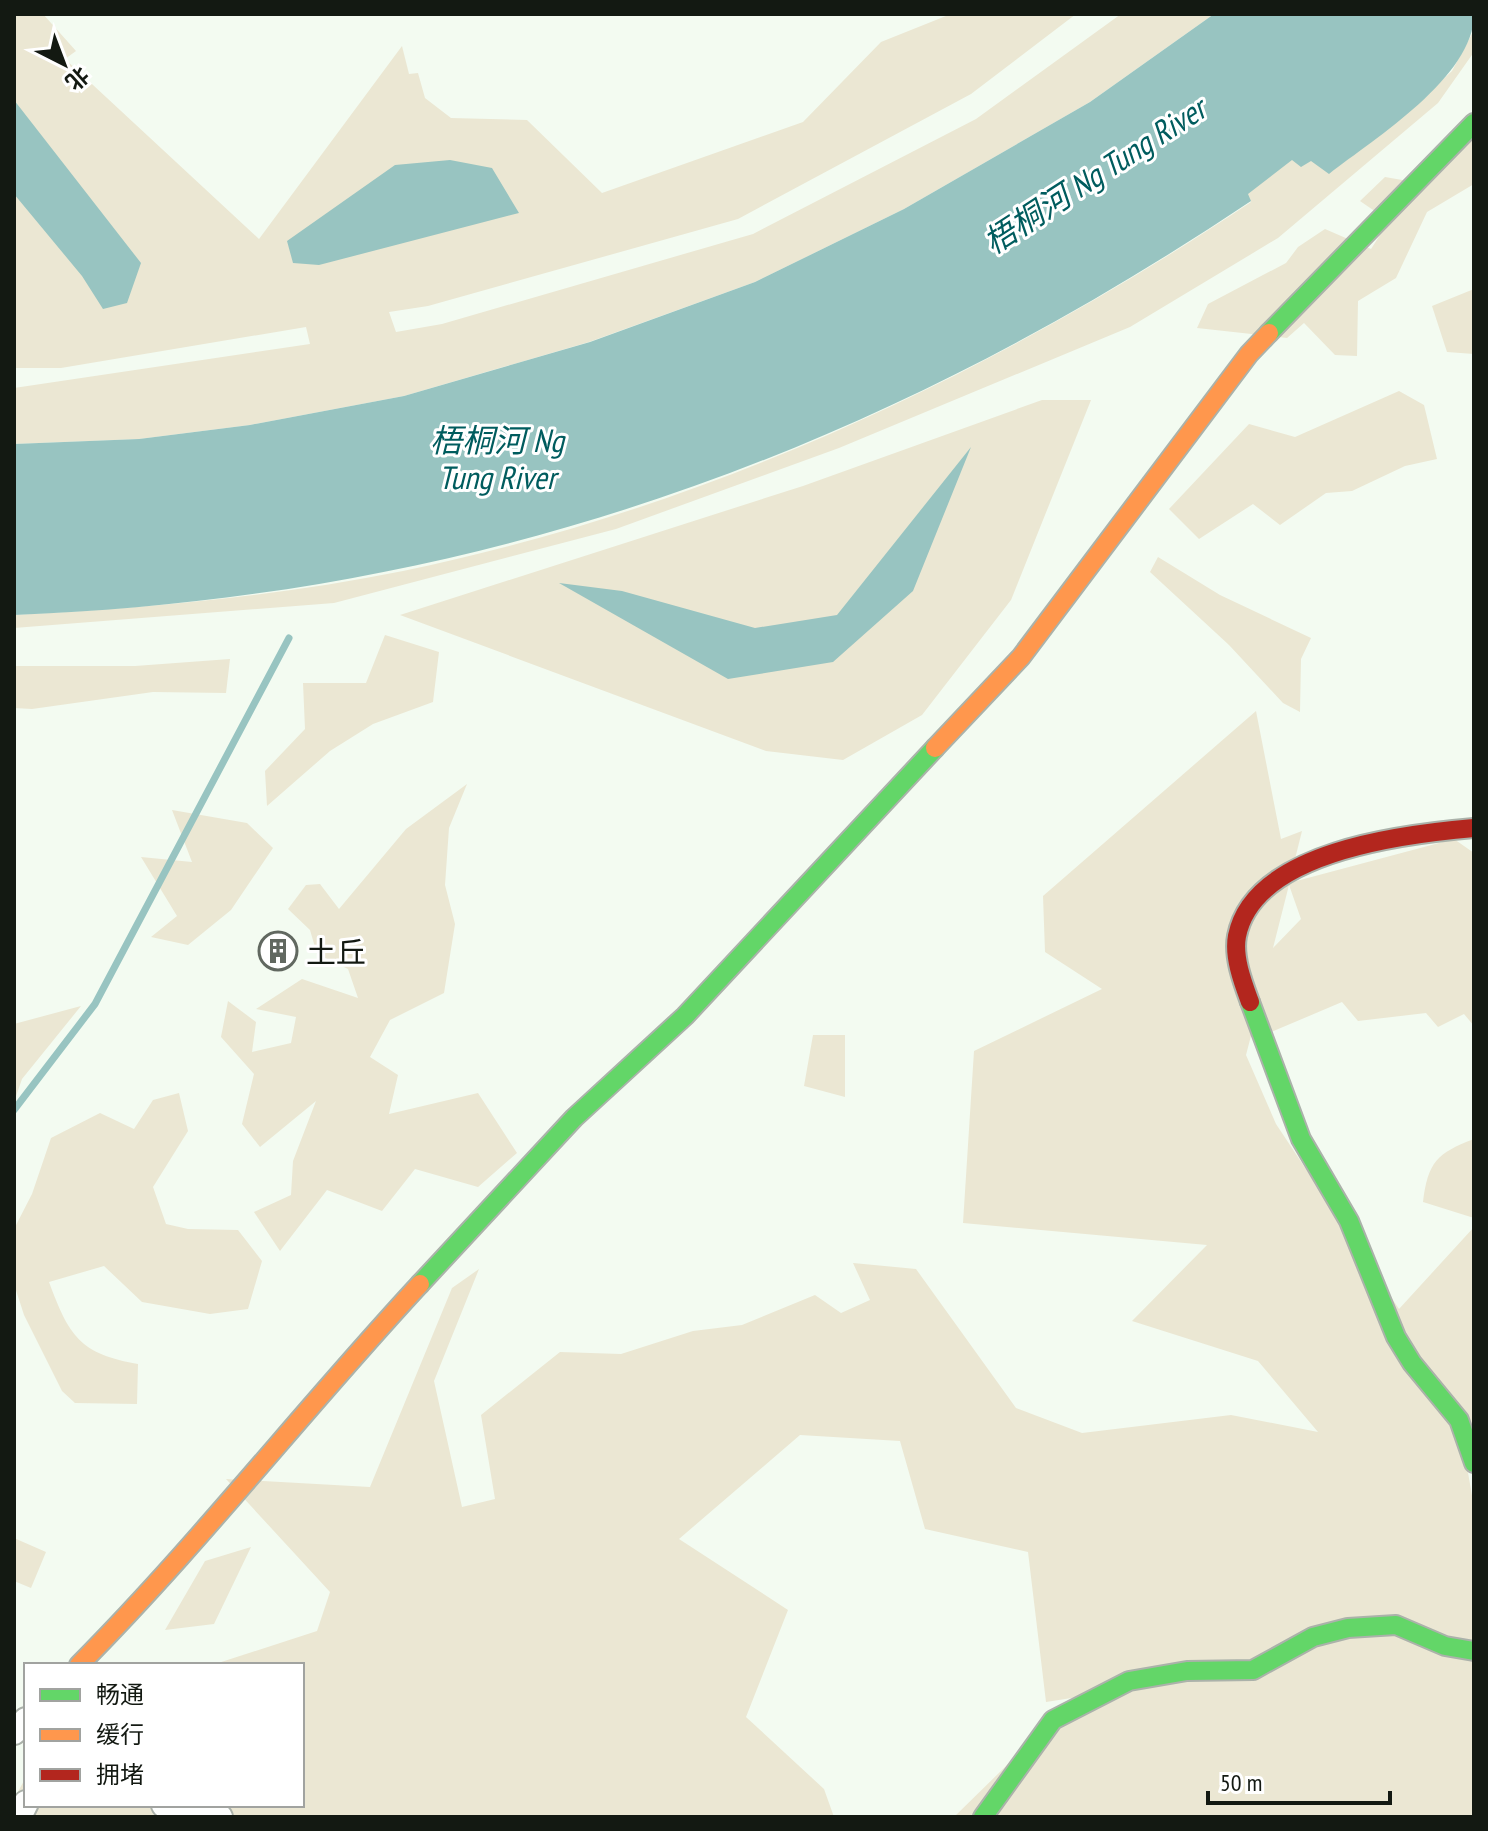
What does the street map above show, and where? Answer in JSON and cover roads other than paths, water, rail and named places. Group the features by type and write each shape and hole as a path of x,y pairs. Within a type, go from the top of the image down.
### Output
{"street":[{"path":"81,1663 143,1600 346,1363 574,1118 685,1016 1021,657 1249,354 1474,123"},
{"path":"1474,828 1405,834 1324,857 1277,879 1253,900 1237,937 1240,976 1301,1139 1349,1221 1396,1337 1412,1363 1459,1420 1474,1463"},
{"path":"983,1817 1053,1720 1129,1681 1187,1671 1253,1670 1313,1637 1348,1628 1396,1625 1445,1646 1465,1652 1474,1651"},
{"path":"173,1807 220,1817"}],"water":[{"name":"梧桐河 Ng Tung River","path":"1214,14 1474,14 1470,37 1458,61 1440,83 1395,124 1329,174 1311,161 1301,167 1292,160 1248,194 1251,201 1107,292 961,371 813,440 662,497 507,544 348,579 184,603 14,615 14,444 139,439 250,425 404,396 590,342 755,282 904,209 1090,102"},
{"path":"14,100 141,263 127,303 103,309 82,276 14,194"},
{"path":"450,160 492,168 519,213 319,265 293,263 287,241 395,165"},
{"path":"971,447 913,591 833,662 728,679 559,583 622,591 755,628 837,615"}],"waterway":[{"path":"14,1110 95,1004 289,638"}],"place":[{"name":"土丘","path":"278,951"}]}
